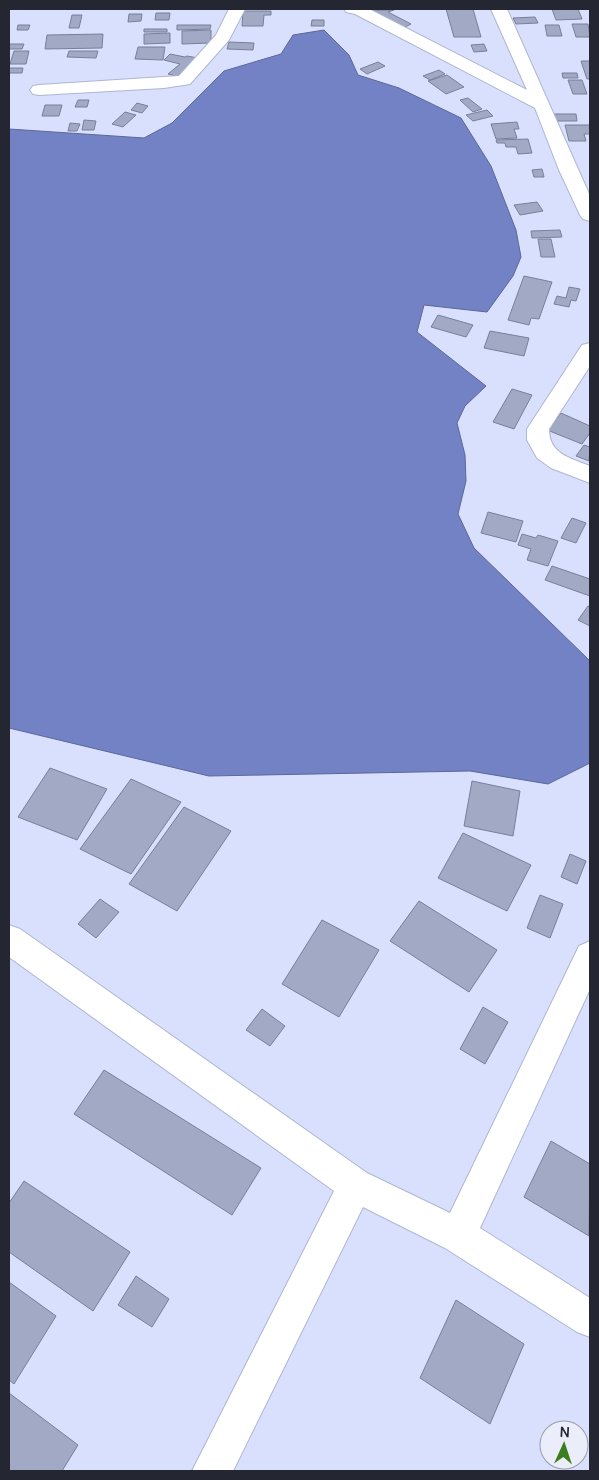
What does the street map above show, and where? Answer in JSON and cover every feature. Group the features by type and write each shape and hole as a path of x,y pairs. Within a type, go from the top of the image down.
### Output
{"street":[{"path":"39,90 164,84 184,80 223,37 237,9"},
{"path":"352,9 359,10 542,105"},
{"path":"500,9 568,170 590,215"},
{"path":"568,170 590,169"},
{"path":"590,350 538,429 538,440 545,452 559,462 590,475"},
{"path":"9,939 355,1185 458,1235 590,1318"},
{"path":"458,1235 590,956"},
{"path":"212,1471 355,1185"}],"water":[{"path":"324,30 349,55 358,75 399,88 461,118 491,166 516,230 521,257 513,276 487,312 424,305 417,332 486,386 465,406 457,423 465,455 466,481 458,514 474,548 590,661 590,763 548,784 470,771 209,776 9,728 9,129 144,138 172,123 224,71 281,54 293,35"}],"building":[{"path":"446,9 473,9 481,37 454,37"},
{"path":"552,9 578,9 582,19 556,20"},
{"path":"367,10 394,10 388,12 411,24 403,28"},
{"path":"243,11 271,11 271,15 264,15 263,26 242,26"},
{"path":"156,13 170,13 169,20 155,20"},
{"path":"129,14 142,14 141,21 128,22"},
{"path":"72,15 82,15 79,28 69,28"},
{"path":"535,17 538,23 516,24 513,18"},
{"path":"312,20 324,20 324,26 311,26"},
{"path":"572,24 588,24 590,37 576,37"},
{"path":"18,25 30,25 28,30 17,30"},
{"path":"177,25 211,25 210,29 177,30"},
{"path":"545,25 559,25 562,36 547,36"},
{"path":"144,29 167,29 167,32 144,32"},
{"path":"211,30 211,43 182,44 182,31"},
{"path":"170,33 170,43 144,44 144,34"},
{"path":"103,34 102,48 45,49 47,35"},
{"path":"229,42 254,43 253,50 227,49"},
{"path":"9,44 24,44 22,49 9,49"},
{"path":"484,44 487,51 474,52 471,45"},
{"path":"138,47 165,47 163,60 135,59"},
{"path":"14,51 29,51 26,64 10,64"},
{"path":"69,51 98,51 96,58 67,57"},
{"path":"170,54 198,58 179,77 168,74 180,64 164,60"},
{"path":"581,61 590,61 590,79 587,79"},
{"path":"378,62 385,66 367,74 360,69"},
{"path":"9,68 23,68 22,73 9,73"},
{"path":"439,70 445,74 430,80 423,76"},
{"path":"562,73 577,73 578,78 563,78"},
{"path":"447,75 464,87 446,94 428,81"},
{"path":"568,80 582,80 587,94 573,94"},
{"path":"468,98 482,109 473,112 460,100"},
{"path":"78,100 89,100 87,107 75,107"},
{"path":"137,103 148,106 142,113 131,110"},
{"path":"45,105 62,105 59,116 42,116"},
{"path":"487,110 493,116 473,121 466,115"},
{"path":"125,112 136,115 123,127 112,124"},
{"path":"551,114 576,114 577,121 553,121"},
{"path":"84,120 96,121 94,130 82,130"},
{"path":"517,122 519,129 514,129 517,138 496,139 491,124"},
{"path":"70,123 80,124 77,131 68,131"},
{"path":"565,125 590,125 590,134 584,134 586,141 569,141"},
{"path":"528,139 532,153 518,154 516,147 506,147 505,143 497,143 496,140"},
{"path":"542,169 544,177 534,177 532,170"},
{"path":"537,202 543,211 520,215 514,205"},
{"path":"560,230 562,237 532,238 531,231"},
{"path":"538,239 551,239 555,257 541,257"},
{"path":"524,276 552,282 539,319 531,318 529,325 508,320"},
{"path":"569,287 580,289 576,301 571,300 569,307 554,304 557,296 566,298"},
{"path":"438,315 473,325 466,337 431,327"},
{"path":"490,331 529,338 524,356 484,348"},
{"path":"512,389 532,395 514,429 493,422"},
{"path":"561,413 590,426 590,433 582,444 547,430"},
{"path":"584,445 590,447 589,461 576,456"},
{"path":"488,512 523,521 516,542 481,533"},
{"path":"572,518 586,523 576,543 561,538"},
{"path":"522,534 536,538 538,535 558,541 548,566 527,560 531,549 518,545"},
{"path":"552,566 590,579 590,596 545,580"},
{"path":"588,606 590,607 590,626 578,620"},
{"path":"50,768 107,789 77,840 18,817"},
{"path":"131,779 181,802 131,874 80,849"},
{"path":"472,781 520,791 513,836 464,826"},
{"path":"184,807 231,831 177,911 129,884"},
{"path":"463,833 531,865 507,911 438,878"},
{"path":"570,854 586,861 577,884 561,877"},
{"path":"540,895 563,904 550,938 527,928"},
{"path":"100,899 119,912 96,938 78,924"},
{"path":"419,901 497,950 469,992 390,941"},
{"path":"322,920 379,950 339,1017 282,984"},
{"path":"483,1007 508,1022 485,1064 460,1049"},
{"path":"262,1009 285,1026 270,1046 246,1030"},
{"path":"104,1070 261,1168 232,1215 74,1114"},
{"path":"551,1141 590,1164 589,1236 524,1197"},
{"path":"24,1181 130,1252 93,1311 9,1252 9,1203"},
{"path":"136,1276 169,1299 152,1327 118,1305"},
{"path":"9,1282 56,1316 14,1384 9,1380"},
{"path":"456,1300 524,1344 490,1424 420,1378"},
{"path":"9,1393 78,1445 62,1471 9,1471"}]}
